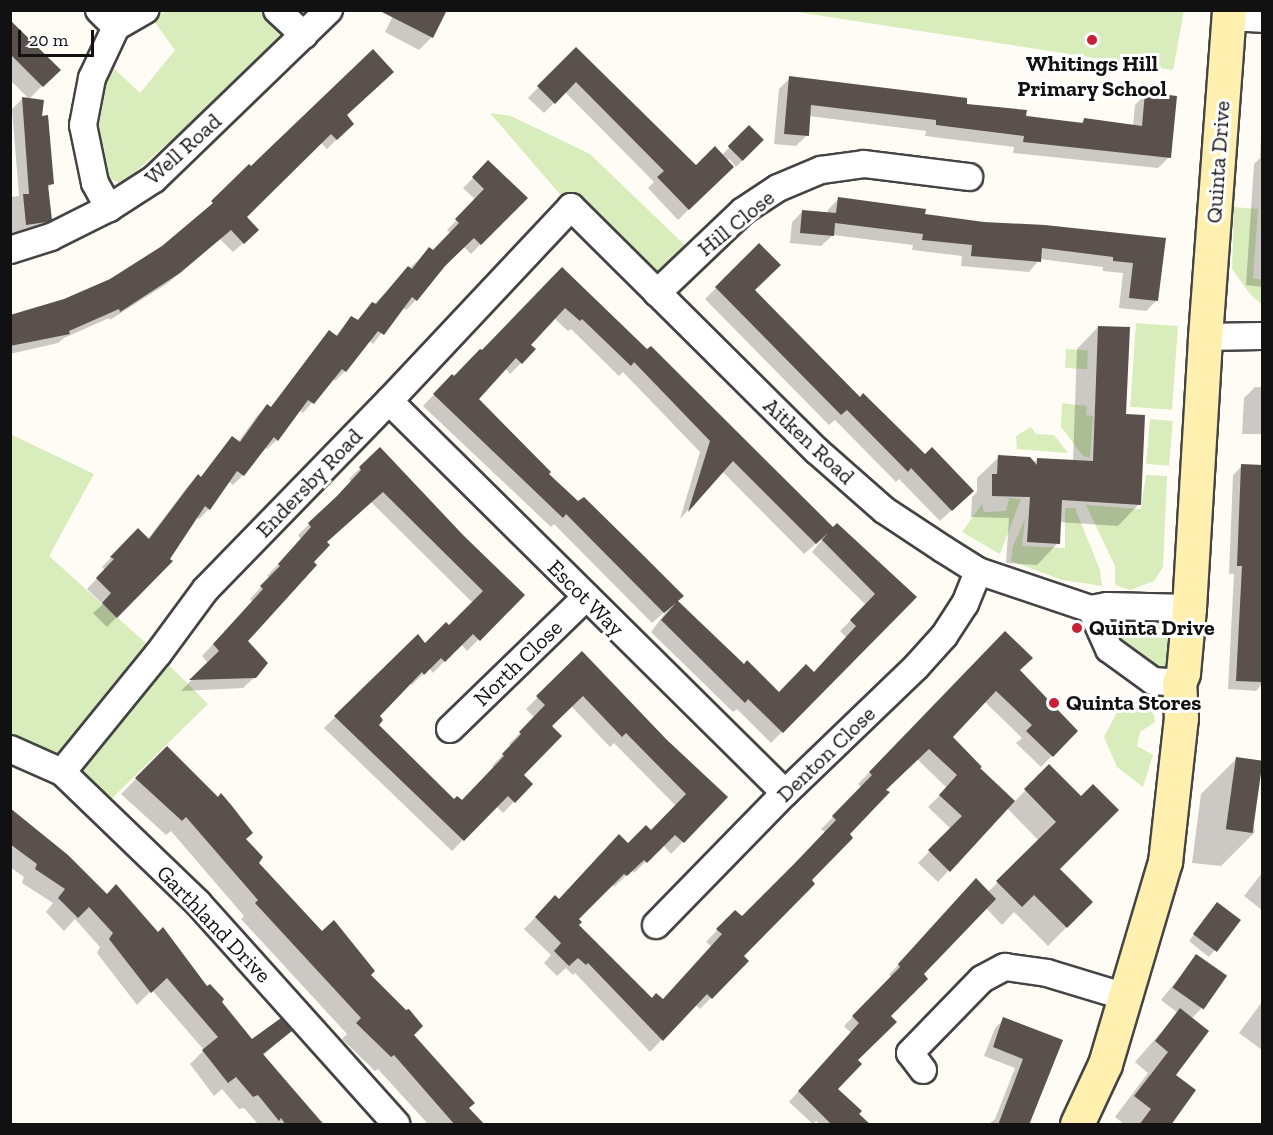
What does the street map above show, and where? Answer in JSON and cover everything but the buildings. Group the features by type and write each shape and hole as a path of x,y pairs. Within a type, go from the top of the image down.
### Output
{"street":[{"path":"109,207 95,183 83,125 92,78 108,19 146,10"},
{"path":"277,10 304,35"},
{"name":"Well Road","path":"10,250 51,237 109,207 154,179 329,10"},
{"path":"1228,14 1263,19"},
{"name":"Quinta Drive","path":"1077,1125 1105,1064 1165,862 1181,718 1179,683 1183,673 1190,608 1205,337 1228,14"},
{"name":"Hill Close","path":"657,293 743,211 778,188 821,170 864,164 969,177"},
{"name":"Aitken Road","path":"571,207 817,451 876,502 978,571 1091,609 1107,606 1190,608"},
{"name":"Endersby Road","path":"62,772 206,589 389,401 571,207"},
{"path":"1205,337 1263,336"},
{"name":"Escot Way","path":"389,401 785,793"},
{"name":"Denton Close","path":"656,925 785,793 916,667 944,636 965,604 978,571"},
{"name":"North Close","path":"450,729 586,597"},
{"path":"1091,609 1109,649 1153,681 1179,683"},
{"name":"Garthland Drive","path":"10,749 62,772 198,903 396,1125"},
{"path":"922,1070 910,1053 982,978 1005,967 1047,973 1126,997"}],"green space":[{"name":"Whitings Hill Primary School","path":"1184,10 1173,70 790,11"},
{"path":"168,11 260,11 282,28 280,43 122,184 108,178 90,125 108,63 140,93 175,50 151,17"},
{"path":"490,113 511,116 590,154 696,256 657,293 571,207"},
{"path":"1234,207 1258,209 1253,278 1262,280 1262,305 1250,294 1232,269"},
{"path":"1136,323 1178,326 1172,410 1130,407"},
{"path":"1066,349 1088,350 1087,369 1065,368"},
{"path":"1062,403 1087,406 1086,415 1093,416 1090,458 1083,456 1061,427"},
{"path":"1150,419 1173,421 1169,466 1146,464"},
{"path":"1031,427 1036,434 1054,435 1068,453 1017,449 1016,436"},
{"path":"10,434 94,474 49,556 158,654 208,704 100,810 11,750"},
{"path":"1146,475 1167,476 1163,567 1154,581 1130,590 1115,585 1115,566 1086,505 1141,509"},
{"path":"1009,498 1021,499 1000,554 962,532 982,504 984,512 1006,511"},
{"path":"1065,508 1075,508 1100,570 1102,586 1062,580 1011,561 1013,546 1025,519 1022,546 1065,548"},
{"path":"1184,608 1179,683 1109,649 1091,609"},
{"path":"1133,702 1147,705 1154,715 1155,722 1140,732 1137,746 1153,755 1143,787 1117,767 1104,737 1117,712"}],"place":[{"name":"Whitings Hill Primary School","path":"1092,40"},
{"name":"Quinta Drive","path":"1077,628"},
{"name":"Quinta Stores","path":"1054,703"}]}
